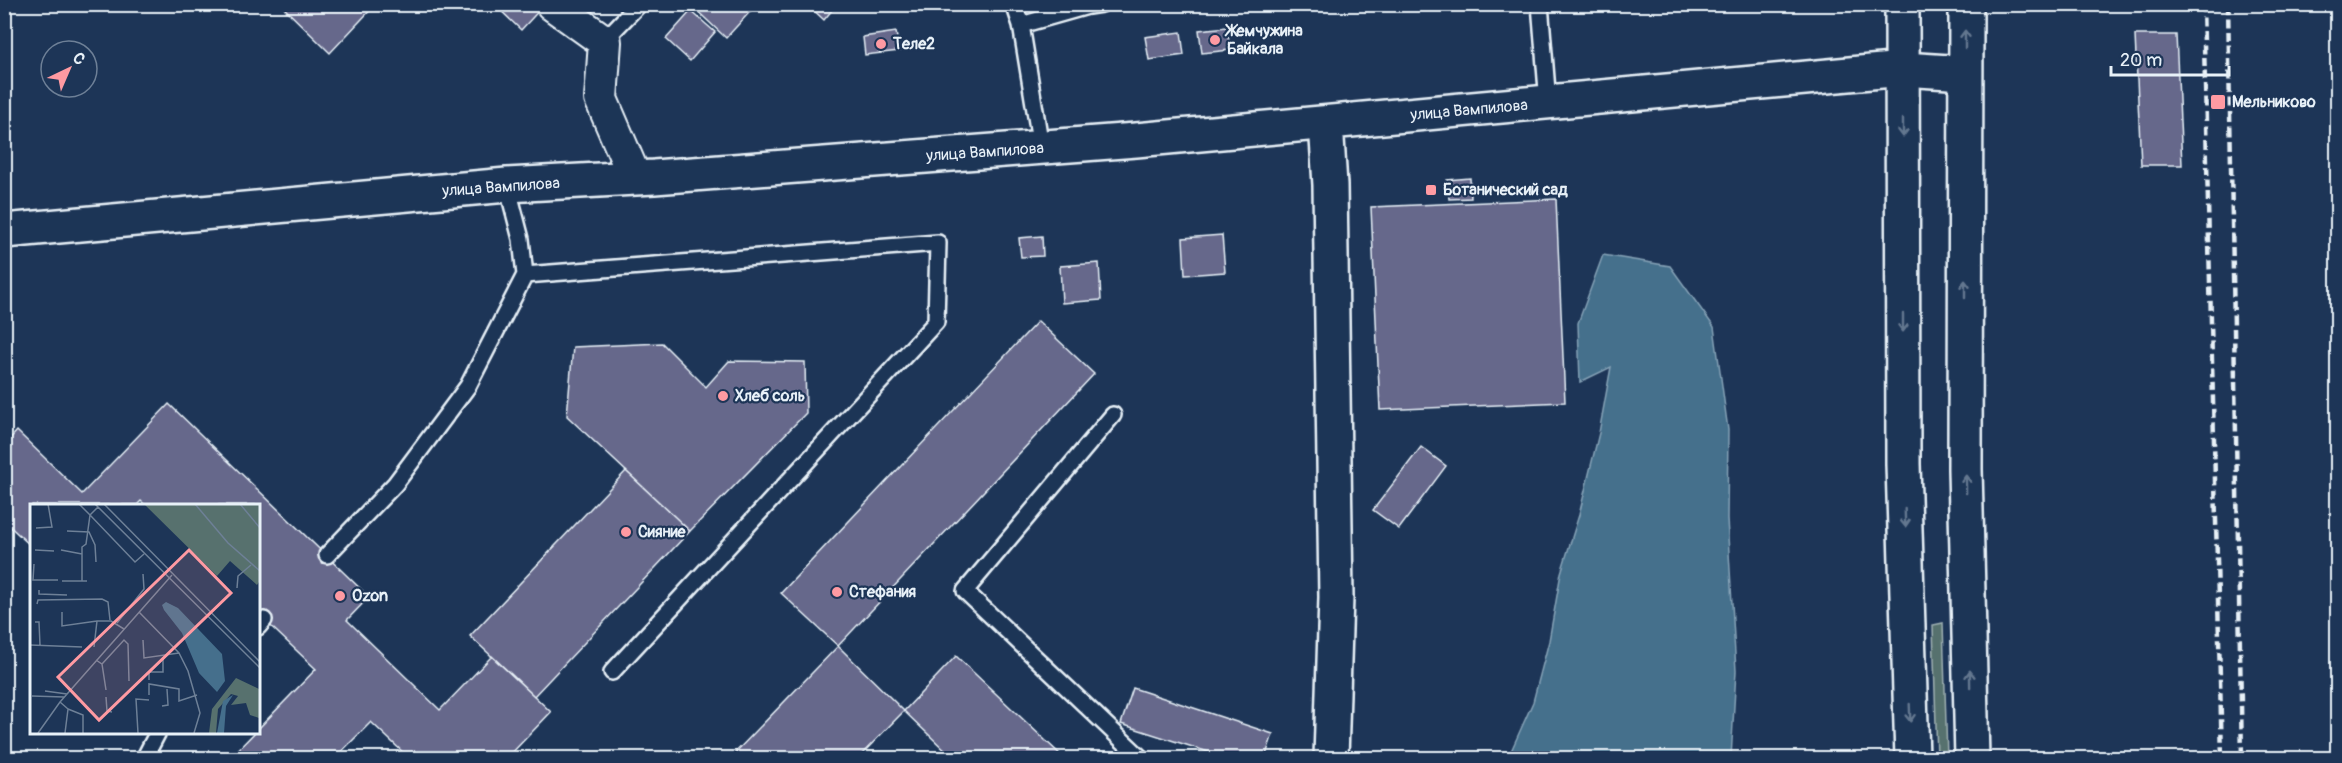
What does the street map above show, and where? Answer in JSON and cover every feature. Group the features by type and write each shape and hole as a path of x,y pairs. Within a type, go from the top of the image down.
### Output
{"street":[{"path":"552,4 609,36 601,99 635,178"},
{"path":"1902,4 1903,464 1912,759"},
{"path":"1965,4 1965,469 1972,759"},
{"name":"улица Вампилова","path":"4,231 507,185 635,178 1326,123 1903,69 1965,73"},
{"path":"1326,123 1330,185 1336,597 1331,759"}],"lane":[{"path":"609,36 639,4"},
{"path":"1014,4 1021,25 1041,147"},
{"path":"1021,25 1101,4"},
{"path":"1540,4 1548,102"},
{"path":"327,555 395,484 468,386 525,275 521,239 507,185"},
{"path":"525,275 938,243 936,322 612,672"},
{"path":"1113,414 965,591 1141,759"},
{"path":"148,759 146,755 157,733"}],"green space":[{"path":"1943,623 1947,758 1937,758 1933,625"}],"water":[{"path":"1603,255 1670,266 1714,327 1728,430 1727,519 1736,671 1731,758 1508,758 1533,702 1549,641 1561,573 1579,515 1599,433 1611,367 1580,382 1578,323"}],"building":[{"path":"280,4 376,4 330,53"},
{"path":"494,4 545,4 521,30"},
{"path":"690,4 757,4 726,38"},
{"path":"807,4 837,4 824,20"},
{"path":"691,11 715,32 690,61 666,39"},
{"name":"Жемчужина Байкала","path":"1227,27 1230,50 1202,53 1199,30"},
{"name":"Теле2","path":"896,32 899,51 865,55 863,37"},
{"path":"1181,32 1184,55 1149,60 1145,37"},
{"path":"2135,35 2176,35 2182,165 2141,165"},
{"path":"1470,178 1471,198 1449,199 1447,180"},
{"path":"1556,199 1565,402 1380,410 1371,207"},
{"path":"1222,235 1225,272 1185,275 1183,238"},
{"path":"1042,236 1043,256 1021,257 1019,238"},
{"path":"1099,263 1101,300 1062,303 1060,266"},
{"path":"1038,321 1094,374 838,646 781,593"},
{"path":"662,343 706,387 729,361 805,362 806,413 690,531 567,416 573,347"},
{"path":"169,404 369,597 347,620 440,710 492,656 551,712 507,758 409,758 371,722 335,758 230,758 254,733 260,733 260,727 316,669 260,616 260,504 144,504 141,501 138,504 30,504 30,545 4,521 4,445 17,431 82,494"},
{"path":"1421,447 1446,466 1399,529 1373,510"},
{"path":"626,471 690,531 534,696 470,636"},
{"path":"838,646 904,711 858,758 730,758"},
{"path":"956,656 1064,758 953,758 904,711"},
{"path":"1133,688 1273,734 1265,758 1227,758 1121,724"}],"railway":[{"path":"2203,4 2222,758"},
{"path":"2228,4 2242,758"}],"place":[{"name":"Жемчужина Байкала","path":"1215,40"},
{"name":"Теле2","path":"881,44"},
{"name":"Мельниково","path":"2218,102"},
{"name":"Ботанический сад","path":"1431,190"},
{"name":"Хлеб соль","path":"723,396"},
{"name":"Сияние","path":"626,532"},
{"name":"Стефания","path":"837,592"},
{"name":"Ozon","path":"340,596"}]}
